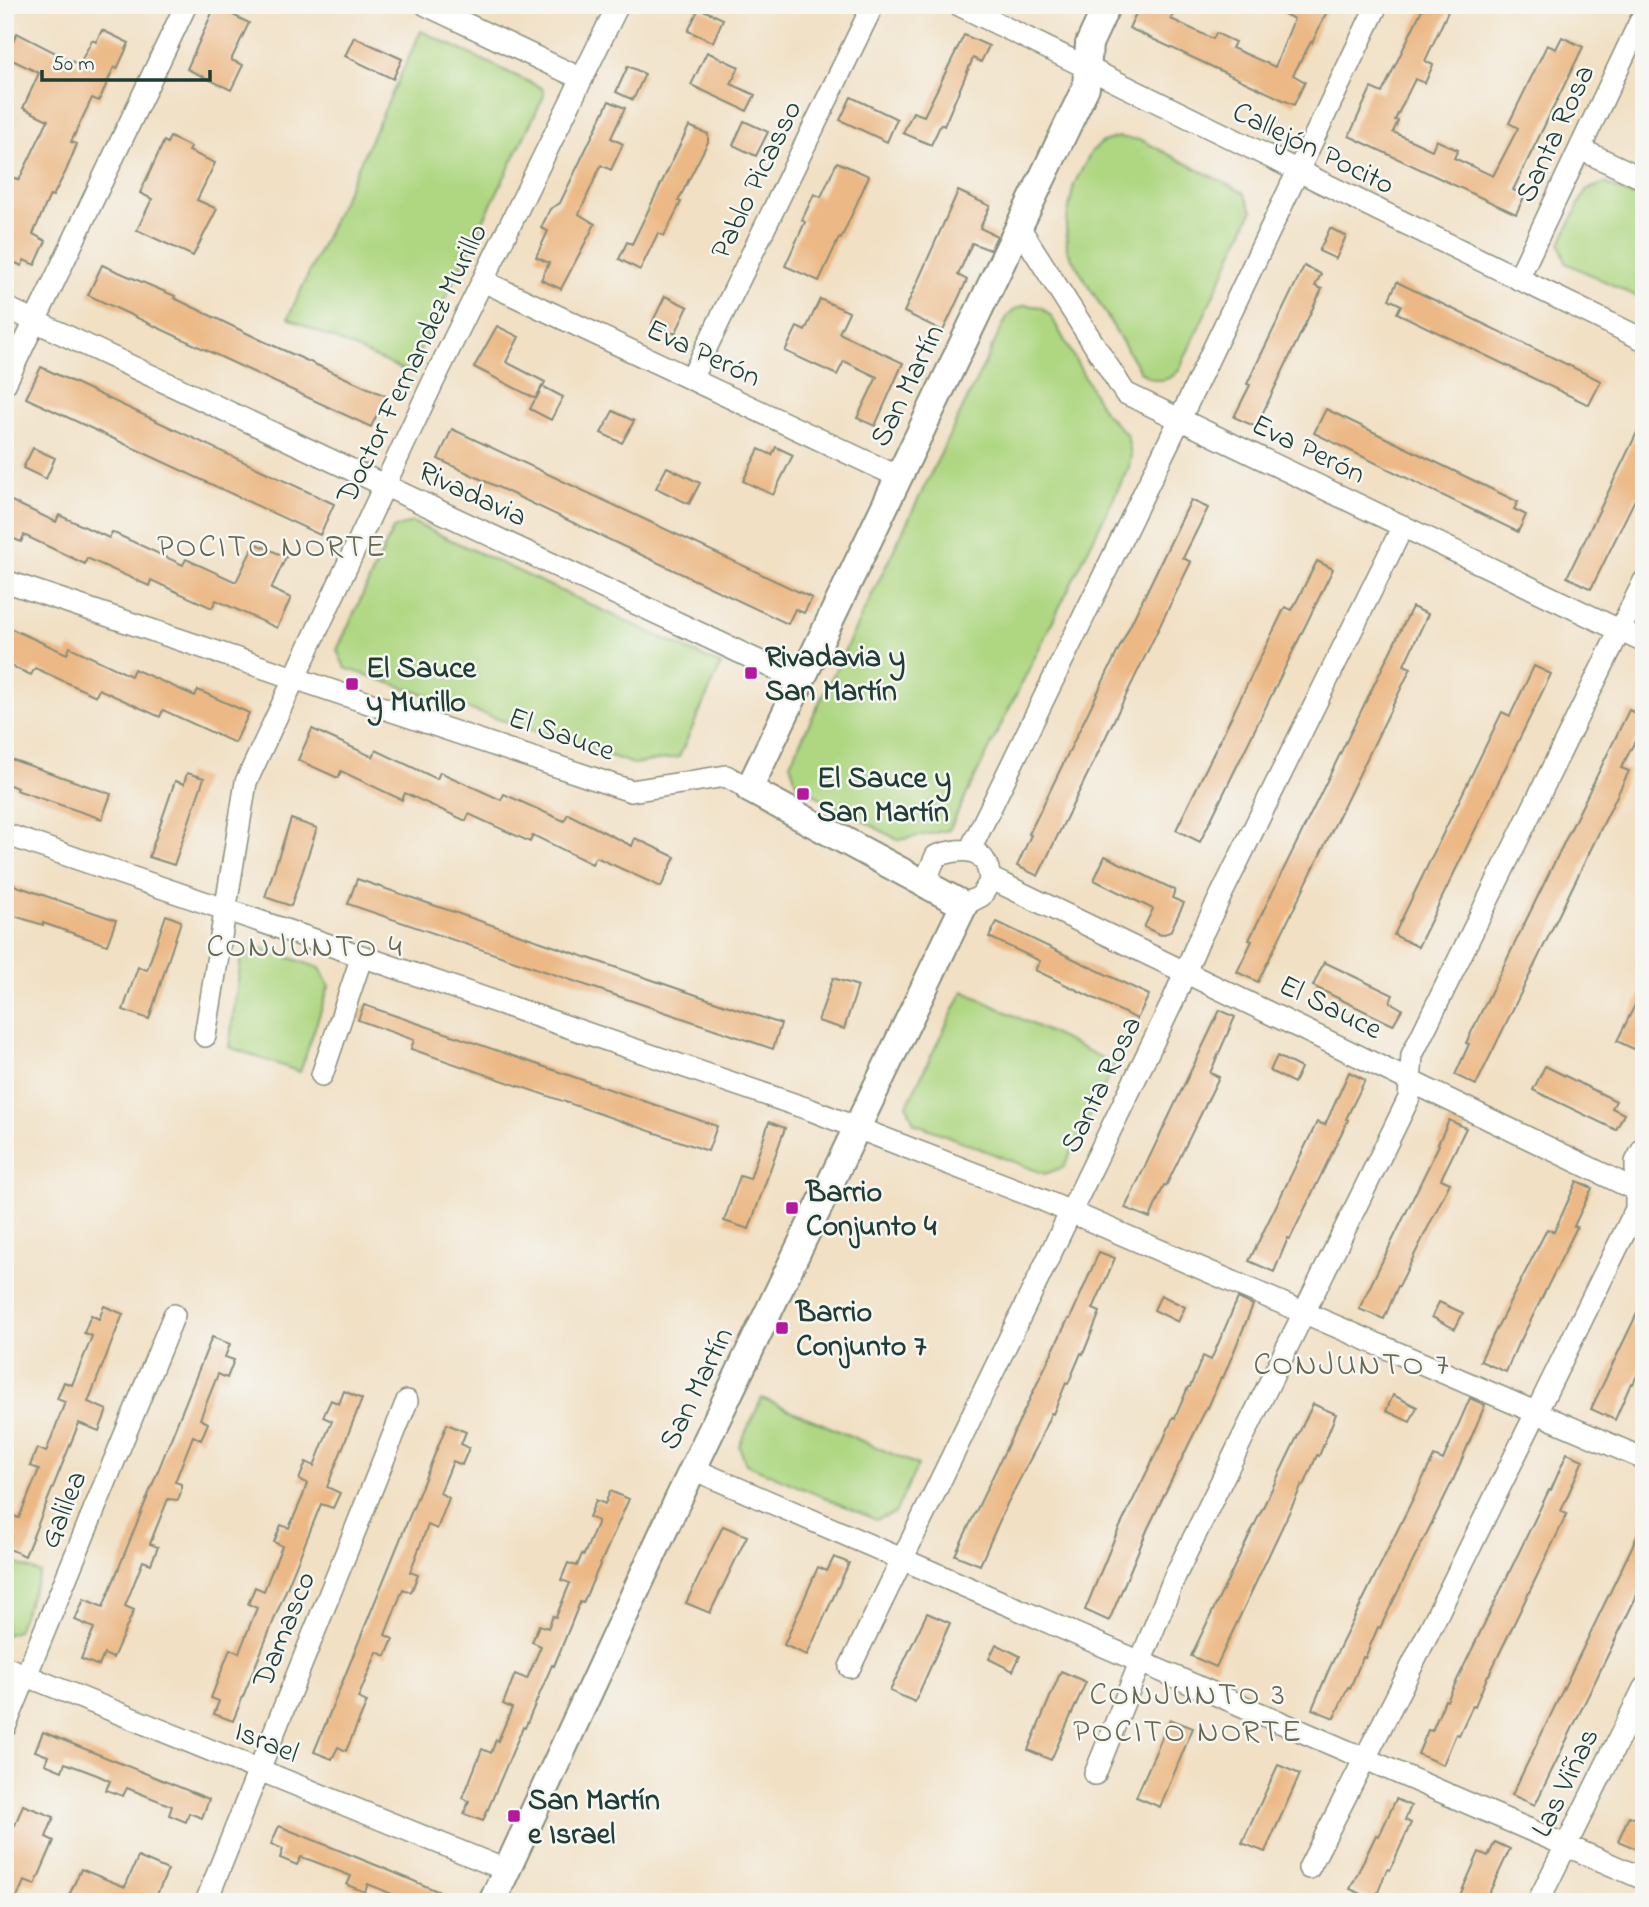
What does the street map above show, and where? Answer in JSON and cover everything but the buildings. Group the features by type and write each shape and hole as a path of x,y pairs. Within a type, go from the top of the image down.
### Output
{"street":[{"path":"5,384 186,5"},
{"path":"426,5 582,79"},
{"name":"Doctor Fernandez Murillo","path":"205,1036 246,782 385,485 618,5"},
{"name":"Pablo Picasso","path":"691,379 873,5"},
{"name":"San Martín","path":"749,789 1086,88 1089,44 1107,5"},
{"path":"970,850 1299,172 1377,5"},
{"name":"Callejón Pocito","path":"962,6 1644,340"},
{"name":"Santa Rosa","path":"1518,279 1644,13"},
{"path":"1580,149 1644,179"},
{"name":"Eva Perón","path":"1019,227 1125,393 1644,642"},
{"name":"Eva Perón","path":"483,281 899,477"},
{"name":"Rivadavia","path":"5,307 801,681"},
{"name":"Santa Rosa","path":"850,1667 1172,1003 1196,944 1403,526"},
{"name":"El Sauce","path":"5,581 631,791 726,776 964,905"},
{"path":"1096,1774 1175,1576 1409,1098 1412,1055 1644,581"},
{"path":"5,834 856,1128 1071,1212 1644,1459"},
{"path":"932,887 929,872 936,856 962,849 970,850 982,858 990,878 985,892 964,905"},
{"name":"El Sauce","path":"990,878 1640,1193"},
{"name":"San Martín","path":"492,1902 693,1469 964,905"},
{"path":"322,1075 362,956"},
{"path":"1309,1868 1636,1209 1640,1193 1636,1162 1644,1147"},
{"name":"Galilea","path":"5,1727 174,1315"},
{"name":"Damasco","path":"205,1902 407,1401"},
{"path":"693,1469 1644,1879"},
{"name":"Israel","path":"5,1667 506,1870"},
{"name":"Las Viñas","path":"1538,1902 1644,1688"}],"green space":[{"path":"421,31 542,88 544,96 409,373 288,318"},
{"path":"1118,137 1141,140 1244,193 1252,211 1181,366 1173,376 1162,380 1151,378 1140,371 1067,250 1066,223 1074,184 1092,151 1103,142"},
{"path":"1605,183 1644,202 1644,300 1566,263 1560,244 1586,190"},
{"path":"1025,305 1041,307 1051,316 1104,412 1127,435 1131,455 1129,467 949,830 898,840 797,785 790,763 1007,317 1013,310"},
{"path":"412,522 721,665 679,757 634,764 345,668 337,650 393,529"},
{"path":"258,947 320,968 329,986 300,1072 229,1047 241,958"},
{"path":"963,991 1115,1064 1064,1167 1045,1174 914,1123 907,1105"},
{"path":"762,1398 918,1465 895,1513 876,1520 746,1464 739,1446"},
{"path":"5,1559 40,1573 17,1631 5,1635"}],"place":[{"name":"Rivadavia y San Martín","path":"751,673"},
{"name":"El Sauce y Murillo","path":"352,684"},
{"name":"El Sauce y San Martín","path":"803,794"},
{"name":"Barrio Conjunto 4","path":"792,1208"},
{"name":"Barrio Conjunto 7","path":"782,1328"},
{"name":"San Martín e Israel","path":"514,1816"}],"district":[{"name":"POCITO NORTE","path":"272,545"},
{"name":"CONJUNTO 4","path":"305,945"},
{"name":"CONJUNTO 7","path":"1352,1363"},
{"name":"CONJUNTO 3 POCITO NORTE","path":"1188,1712"}]}
